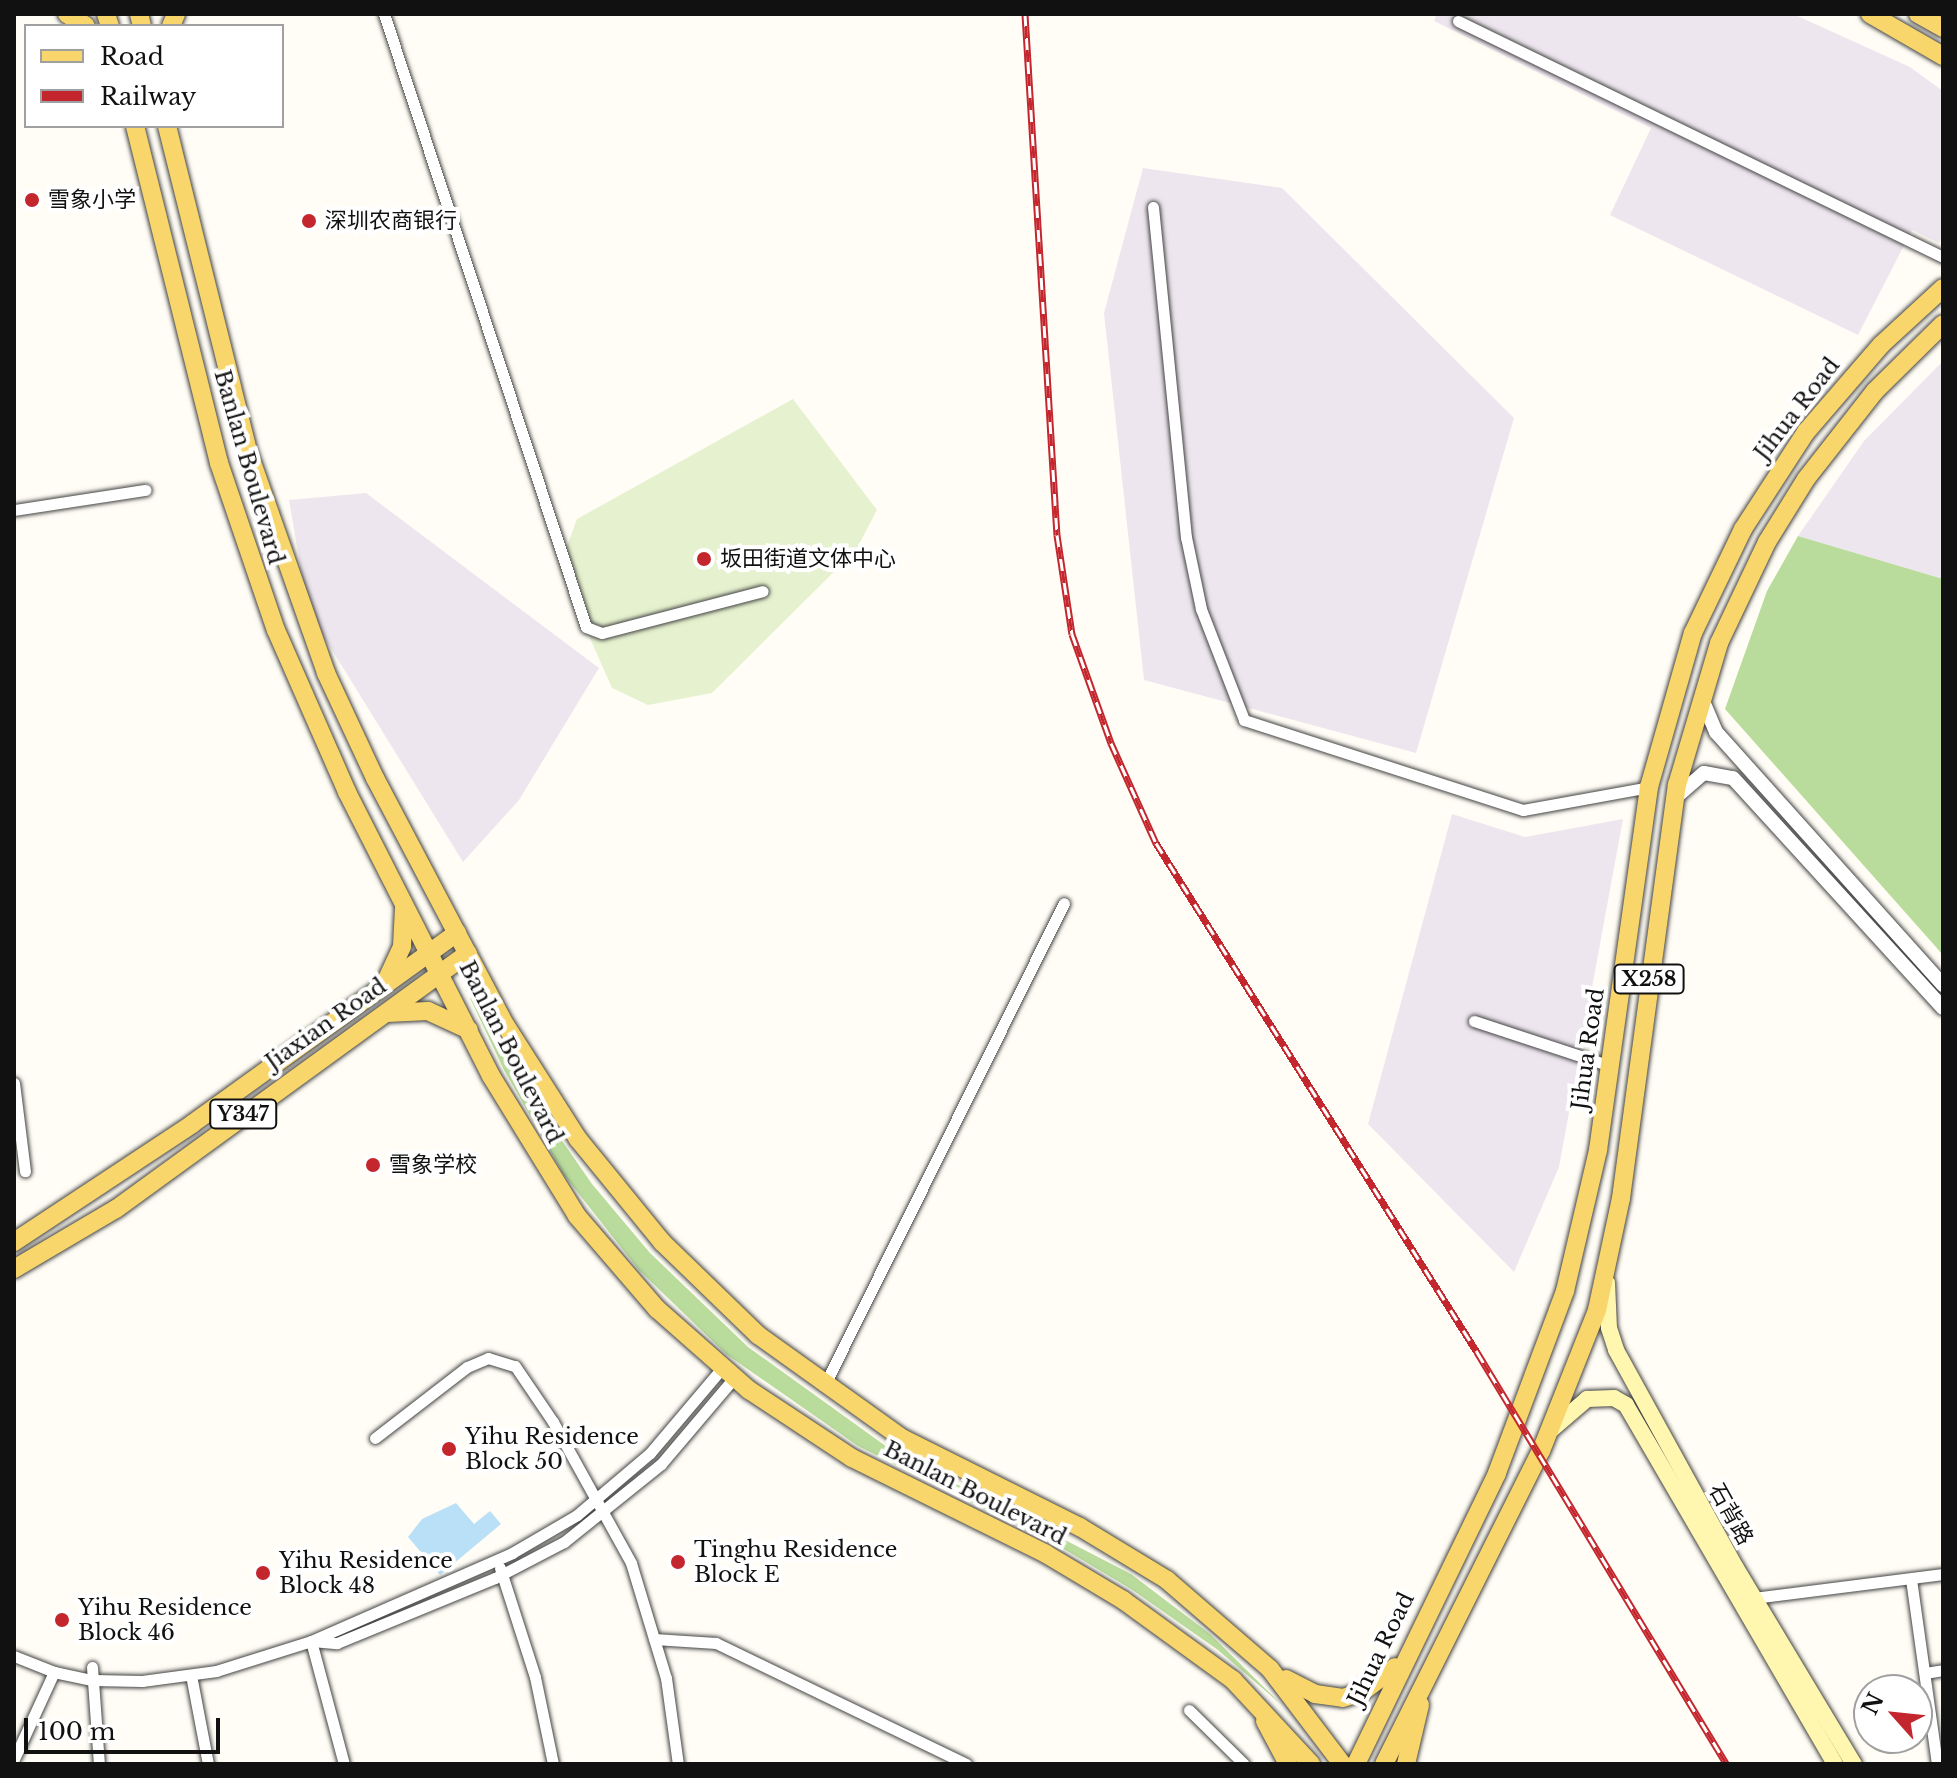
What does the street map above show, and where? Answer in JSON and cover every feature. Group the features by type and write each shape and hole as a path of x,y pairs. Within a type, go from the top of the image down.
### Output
{"main road":[{"path":"1870,14 1943,56"},
{"path":"1918,14 1943,28"},
{"name":"Banlan Boulevard","path":"135,128 204,406 255,575 321,739 442,972 510,1113 577,1216 648,1299 728,1373 852,1458 1046,1554 1111,1592 1186,1642 1255,1701 1311,1764"},
{"name":"Banlan Boulevard","path":"167,128 234,398 285,564 350,726 457,933 552,1102 632,1209 725,1305 824,1386 941,1461 1139,1561 1212,1615 1270,1669 1342,1764"},
{"name":"Jihua Road","path":"1356,1764 1401,1662 1497,1473 1551,1337 1589,1197 1611,1066 1649,787 1684,657 1749,517 1830,402 1943,288"},
{"name":"X258","path":"1384,1764 1551,1430 1585,1346 1606,1273 1674,798 1700,695 1749,575 1806,479 1867,400 1943,324"},
{"path":"378,989 402,946 402,896"},
{"name":"Jiaxian Road","path":"14,1242 192,1124 457,933"},
{"name":"Jiaxian Road","path":"14,1269 116,1209 468,953"},
{"path":"381,1015 428,1011 470,1032"},
{"name":"石背路","path":"1606,1273 1609,1328 1616,1350 1753,1598 1854,1764"},
{"name":"石背路","path":"1551,1430 1587,1399 1614,1398 1626,1405 1835,1764"},
{"path":"1270,1669 1315,1694 1343,1698 1362,1692 1401,1662"},
{"name":"X258","path":"1406,1764 1427,1675"},
{"path":"1255,1701 1288,1764"}],"street":[{"path":"384,14 586,627 602,633 763,591"},
{"path":"1458,21 1943,257"},
{"path":"1153,207 1186,537 1201,609 1244,720 1523,810 1649,787"},
{"path":"14,510 145,490"},
{"path":"1700,695 1716,732 1943,985"},
{"path":"1674,798 1704,773 1733,778 1943,1008"},
{"path":"824,1386 1064,903"},
{"path":"1474,1021 1611,1066"},
{"path":"14,1083 25,1171"},
{"path":"375,1438 467,1367 488,1358 515,1366 597,1500 631,1563 674,1718 678,1764"},
{"path":"14,1656 54,1672 93,1680 191,1675 311,1641 497,1560 597,1500 650,1453 728,1373"},
{"path":"311,1641 337,1643 503,1575 604,1514 661,1464 728,1373"},
{"path":"497,1560 535,1677 553,1764"},
{"path":"1753,1598 1943,1574"},
{"path":"1911,1579 1937,1764"},
{"path":"654,1639 716,1643 966,1764"},
{"path":"311,1641 344,1764"},
{"path":"92,1667 99,1764"},
{"path":"1925,1673 1943,1670"},
{"path":"14,1759 54,1672"},
{"path":"191,1675 208,1764"},
{"path":"1189,1710 1244,1764"}],"shaded area":[{"path":"1437,14 1793,14 1910,67 1943,91 1943,236 1939,243 1912,230 1858,335 1610,215 1651,128 1434,21"},
{"path":"1143,168 1282,188 1514,418 1416,753 1144,680 1104,313"},
{"path":"1943,361 1943,579 1798,536 1864,441"},
{"path":"366,493 599,668 519,800 463,862 308,611 289,500"},
{"path":"1452,814 1525,837 1623,819 1559,1167 1514,1272 1368,1124"}],"green space":[{"name":"坂田街道文体中心","path":"793,399 877,510 856,550 712,693 648,705 612,688 559,568 577,519"},
{"path":"1798,536 1943,579 1943,955 1725,709 1767,591"},
{"path":"474,996 515,1073 592,1184 650,1253 748,1347 894,1452 1131,1574 1210,1634 1282,1705 1218,1650 1131,1589 1052,1542 858,1446 726,1354 639,1270 564,1175 504,1070 470,998"}],"water":[{"path":"456,1503 474,1524 490,1511 501,1524 440,1575 408,1537 422,1519"}],"railway":[{"path":"1025,14 1057,535 1072,634 1111,743 1156,843 1477,1352 1727,1764"}],"place":[{"name":"雪象小学","path":"32,200"},
{"name":"深圳农商银行","path":"309,221"},
{"name":"坂田街道文体中心","path":"704,559"},
{"name":"雪象学校","path":"373,1165"},
{"name":"Yihu Residence Block 50","path":"449,1449"},
{"name":"Tinghu Residence Block E","path":"678,1562"},
{"name":"Yihu Residence Block 48","path":"263,1573"},
{"name":"Yihu Residence Block 46","path":"62,1620"}]}
